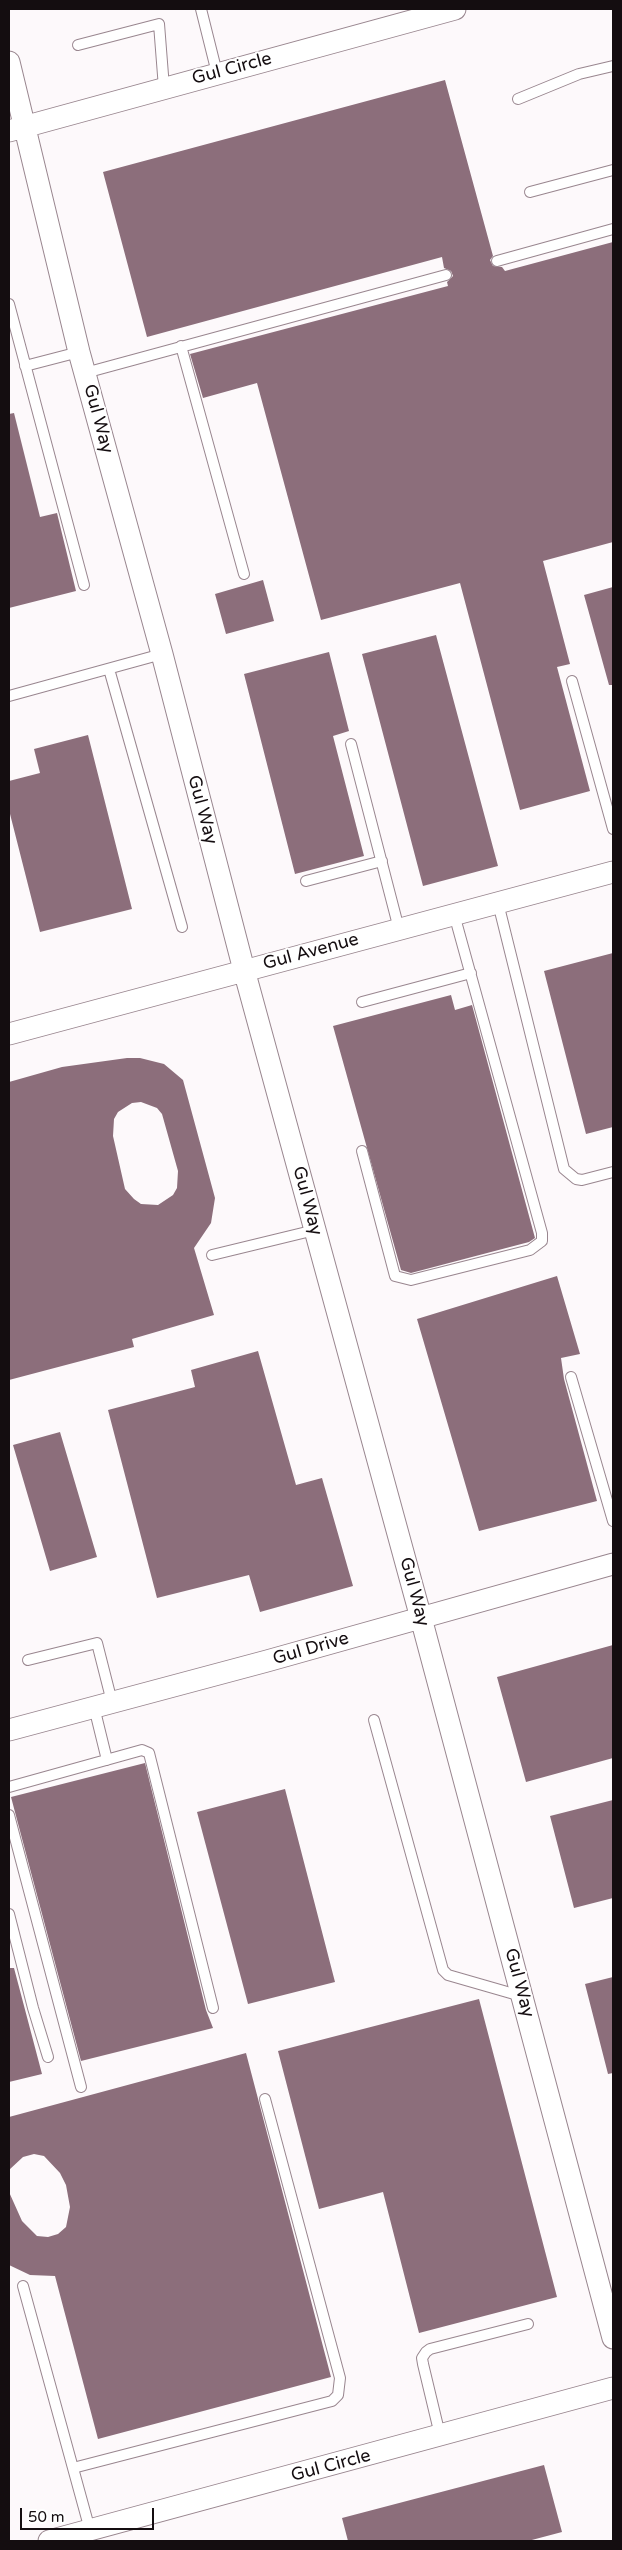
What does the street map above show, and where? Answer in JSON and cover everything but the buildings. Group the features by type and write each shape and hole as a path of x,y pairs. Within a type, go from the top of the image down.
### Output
{"street":[{"name":"Gul Circle","path":"17,129 456,9"},
{"name":"Gul Way","path":"9,62 17,129 162,654 244,970 421,1618 613,2338"},
{"name":"Gul Avenue","path":"9,1034 613,872"},
{"name":"Gul Drive","path":"9,1730 613,1564"},
{"name":"Gul Circle","path":"49,2541 613,2388"}],"lane":[{"path":"203,9 217,73"},
{"path":"78,45 159,24 164,88"},
{"path":"518,99 579,74 613,66"},
{"path":"530,192 613,170"},
{"path":"497,261 613,229"},
{"path":"85,372 446,275"},
{"path":"9,304 84,585"},
{"path":"181,346 244,574"},
{"path":"25,366 80,352"},
{"path":"9,696 162,654"},
{"path":"108,669 182,928"},
{"path":"572,681 613,829"},
{"path":"350,744 399,929"},
{"path":"306,881 382,861"},
{"path":"498,903 564,1169 576,1179 582,1180 613,1172"},
{"path":"362,1151 395,1276 411,1280 530,1250 542,1241 542,1233 454,914"},
{"path":"362,1002 471,973"},
{"path":"212,1255 315,1230"},
{"path":"571,1377 613,1521"},
{"path":"28,1660 97,1643 107,1760"},
{"path":"374,1720 443,1970 448,1975 522,1996"},
{"path":"9,1787 142,1750 149,1753 213,2008"},
{"path":"9,1815 81,2087"},
{"path":"9,1914 33,2008 48,2057"},
{"path":"73,2468 332,2402 338,2394 340,2378 265,2099"},
{"path":"23,2286 90,2530"},
{"path":"440,2435 423,2364 422,2358 426,2352 430,2349 528,2324"}]}
